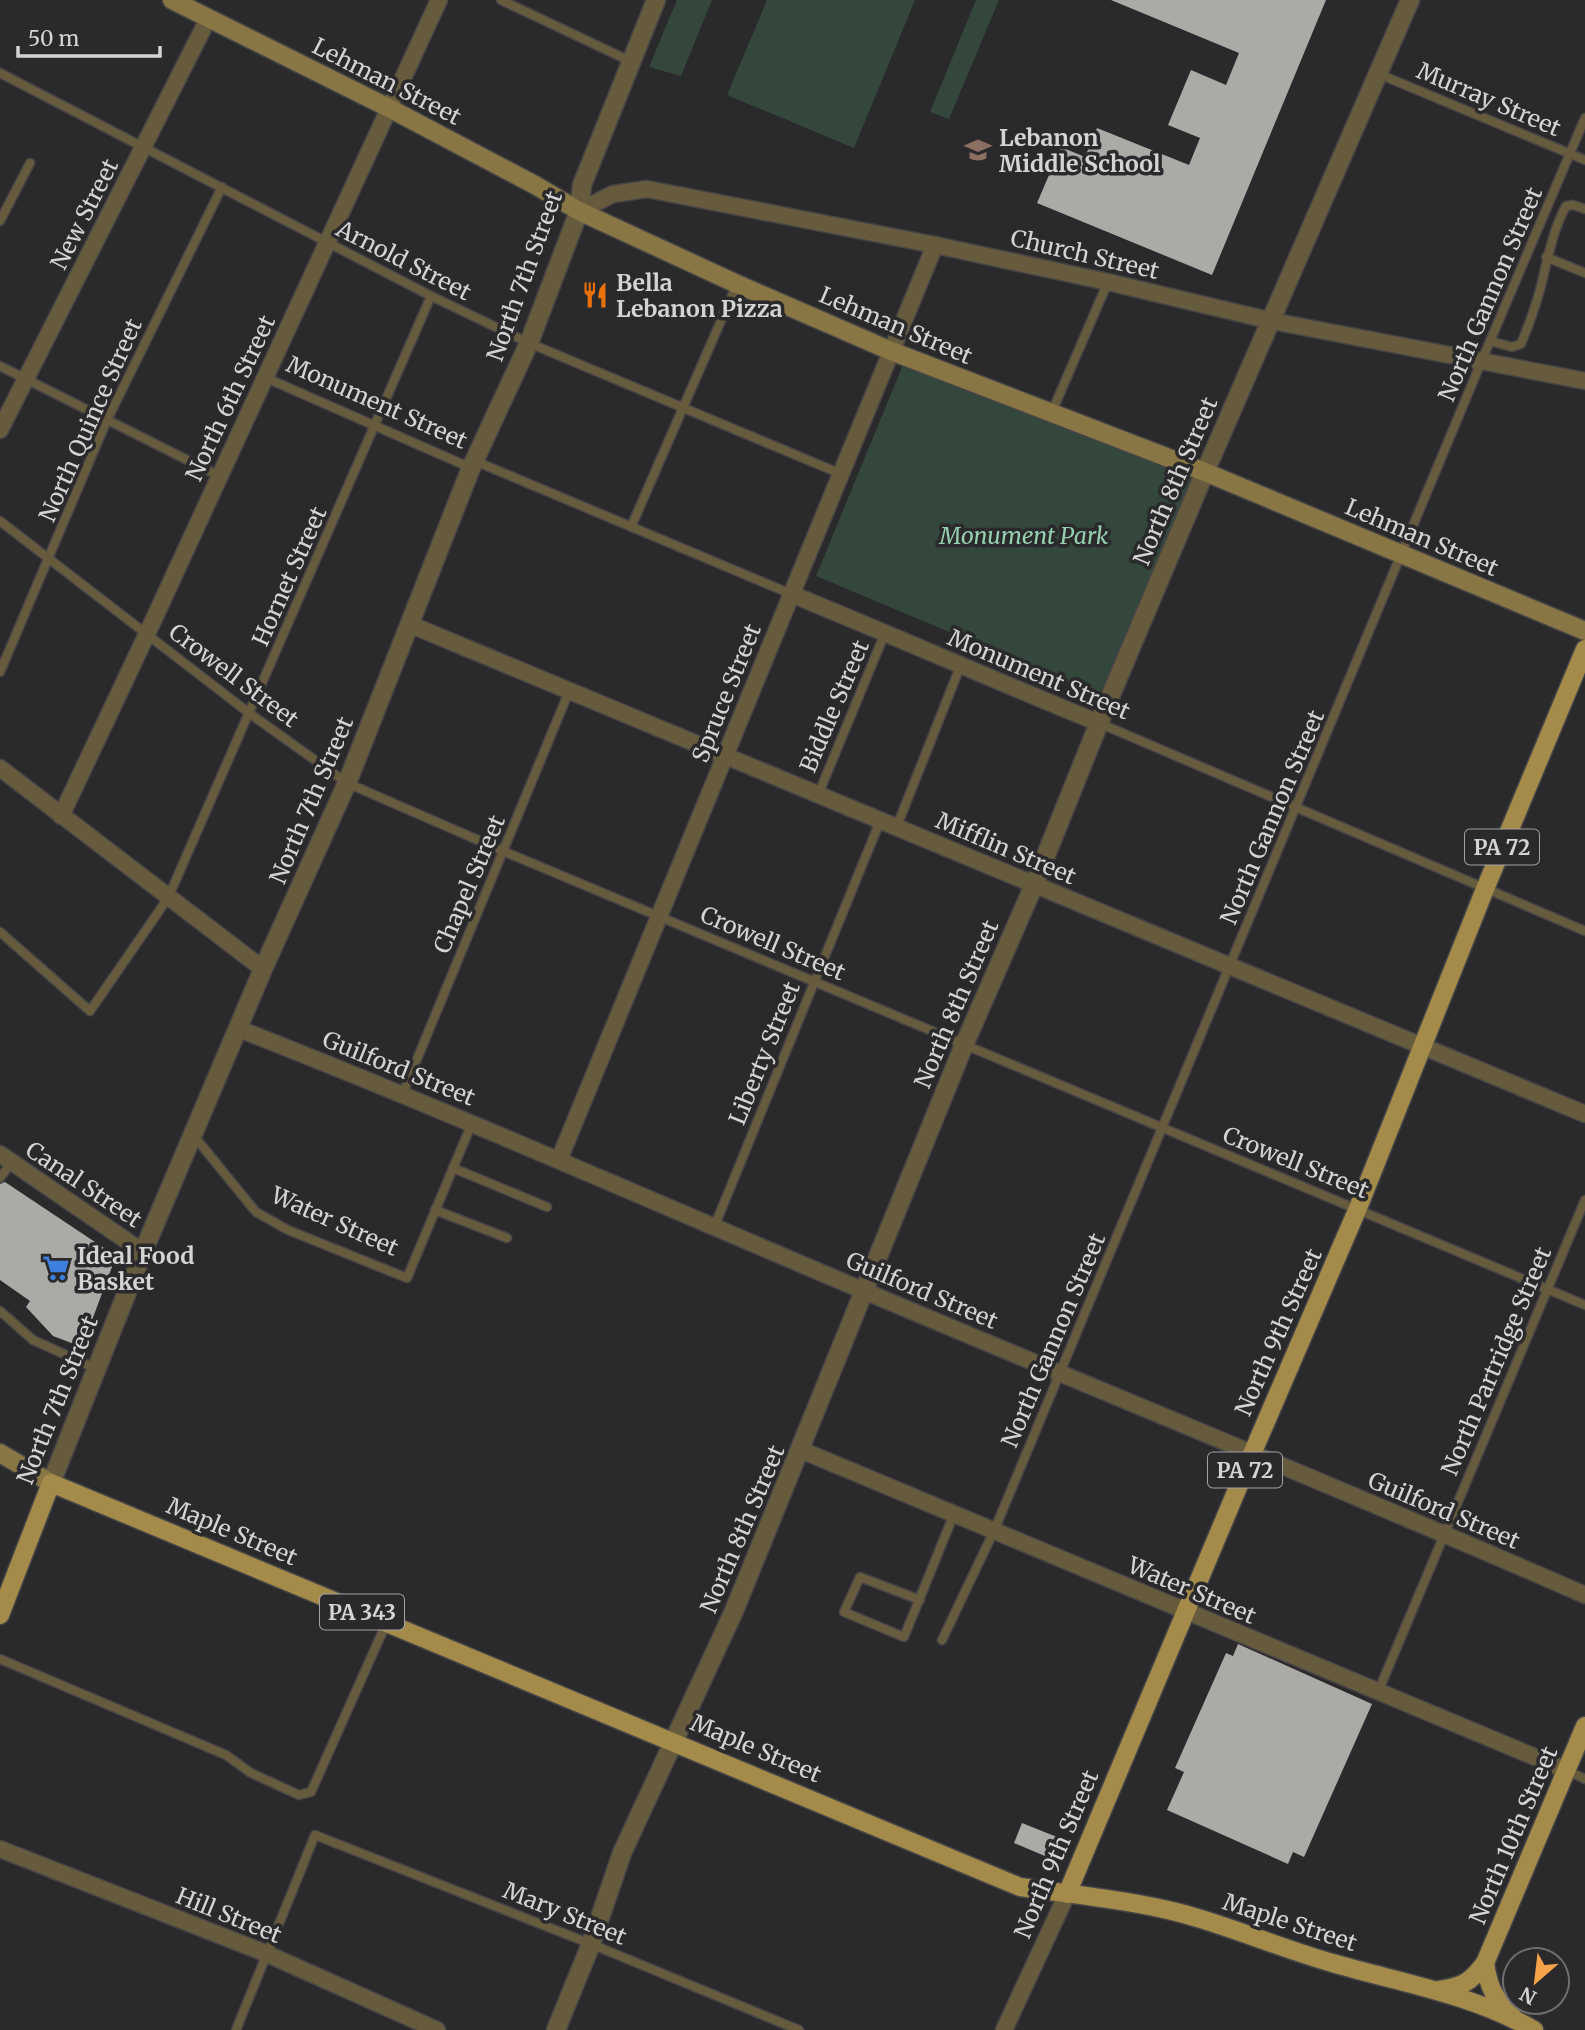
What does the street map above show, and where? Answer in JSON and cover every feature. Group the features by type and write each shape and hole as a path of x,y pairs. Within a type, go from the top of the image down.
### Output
{"main road":[{"name":"Lehman Street","path":"184,3 208,19 389,108 579,211 737,284 891,351 1205,472 1585,631"},
{"name":"North 9th Street","path":"1067,1894 1358,1208 1485,889 1585,649"},
{"name":"Maple Street","path":"0,1453 51,1483 1020,1887 1152,1907 1186,1915 1335,1964 1435,1991 1515,2019 1534,2030"},
{"name":"North 7th Street","path":"0,1615 51,1483"},
{"name":"North 10th Street","path":"1485,1963 1585,1726"},
{"name":"Maple Street","path":"1485,1963 1488,1984 1497,2000 1515,2019"},
{"path":"1435,1991 1458,1987 1472,1980 1485,1963"}],"street":[{"name":"North 6th Street","path":"61,816 148,634 439,0"},
{"name":"North 7th Street","path":"51,1483 143,1252 263,969 347,783 473,465 529,343 579,211 582,185 656,0"},
{"name":"North 8th Street","path":"556,2030 591,1944 622,1853 734,1611 802,1450 964,1045 1034,885 1099,723 1410,0"},
{"name":"New Street","path":"0,430 208,19"},
{"name":"Church Street","path":"579,211 612,194 647,189 935,245 1272,321 1585,381"},
{"name":"Spruce Street","path":"559,1160 935,245"},
{"name":"Monument Street","path":"791,594 1099,723"},
{"name":"Mifflin Street","path":"409,624 1585,1114"},
{"path":"0,768 263,969"},
{"name":"Guilford Street","path":"239,1029 402,1093 1585,1595"},
{"name":"Canal Street","path":"6,1158 143,1252"},
{"name":"Water Street","path":"802,1450 1566,1770"},
{"name":"Hill Street","path":"0,1849 265,1953 438,2030"},
{"name":"North 9th Street","path":"1004,2030 1067,1894"}],"lane":[{"path":"501,0 630,61"},
{"name":"Arnold Street","path":"0,73 431,296 529,343 841,474"},
{"name":"Murray Street","path":"1379,74 1585,160"},
{"name":"North Gannon Street","path":"942,1640 994,1531 1585,118"},
{"path":"0,221 30,163"},
{"name":"North Quince Street","path":"0,672 107,420 222,187"},
{"path":"1490,341 1512,347 1521,344 1541,285 1546,257 1566,206 1585,209"},
{"path":"1546,257 1585,273"},
{"path":"1051,414 1108,282"},
{"path":"631,527 737,284"},
{"name":"Hornet Street","path":"0,932 90,1011 168,898 431,296"},
{"path":"0,366 219,476"},
{"name":"Monument Street","path":"264,377 376,426 791,594"},
{"name":"Crowell Street","path":"0,521 249,713 347,783 1585,1305"},
{"name":"Biddle Street","path":"818,795 886,633"},
{"path":"897,826 960,667"},
{"name":"Chapel Street","path":"402,1093 570,689"},
{"name":"Monument Street","path":"1099,723 1585,931"},
{"name":"Liberty Street","path":"715,1225 881,819"},
{"path":"472,1123 436,1210 507,1238"},
{"name":"Water Street","path":"194,1136 256,1212 288,1230 407,1278 436,1210"},
{"path":"0,1178 6,1158"},
{"path":"453,1168 547,1207"},
{"name":"North Partridge Street","path":"1378,1692 1585,1200"},
{"path":"0,1311 33,1340 95,1368"},
{"path":"920,1600 860,1577 844,1612 904,1637 920,1600 954,1514"},
{"path":"0,1659 226,1755 251,1773 299,1795 311,1791 387,1622"},
{"path":"1566,1770 1585,1779"},
{"name":"Mary Street","path":"265,1953 315,1835 799,2030"},
{"path":"236,2030 265,1953"}],"green space":[{"path":"677,0 712,0 681,76 649,67"},
{"path":"767,0 915,0 854,148 727,95"},
{"path":"976,0 999,0 949,119 930,112"},
{"name":"Monument Park","path":"905,360 1194,476 1102,696 816,576"}],"building":[{"name":"Lebanon Middle School","path":"1111,0 1326,0 1212,275 1037,203 1061,147 1085,157 1097,128 1189,165 1200,138 1168,125 1191,70 1226,85 1239,53"},
{"name":"Ideal Food Basket","path":"5,1182 116,1256 82,1347 53,1336 26,1307 30,1301 0,1280 0,1184"},
{"path":"1238,1644 1372,1704 1304,1857 1293,1852 1288,1864 1167,1810 1184,1772 1175,1768 1226,1653 1233,1656"},
{"path":"1022,1823 1067,1841 1059,1862 1014,1843"}],"place":[{"name":"Lebanon Middle School","path":"978,150"},
{"name":"Bella Lebanon Pizza","path":"595,295"},
{"name":"Ideal Food Basket","path":"56,1268"}]}
